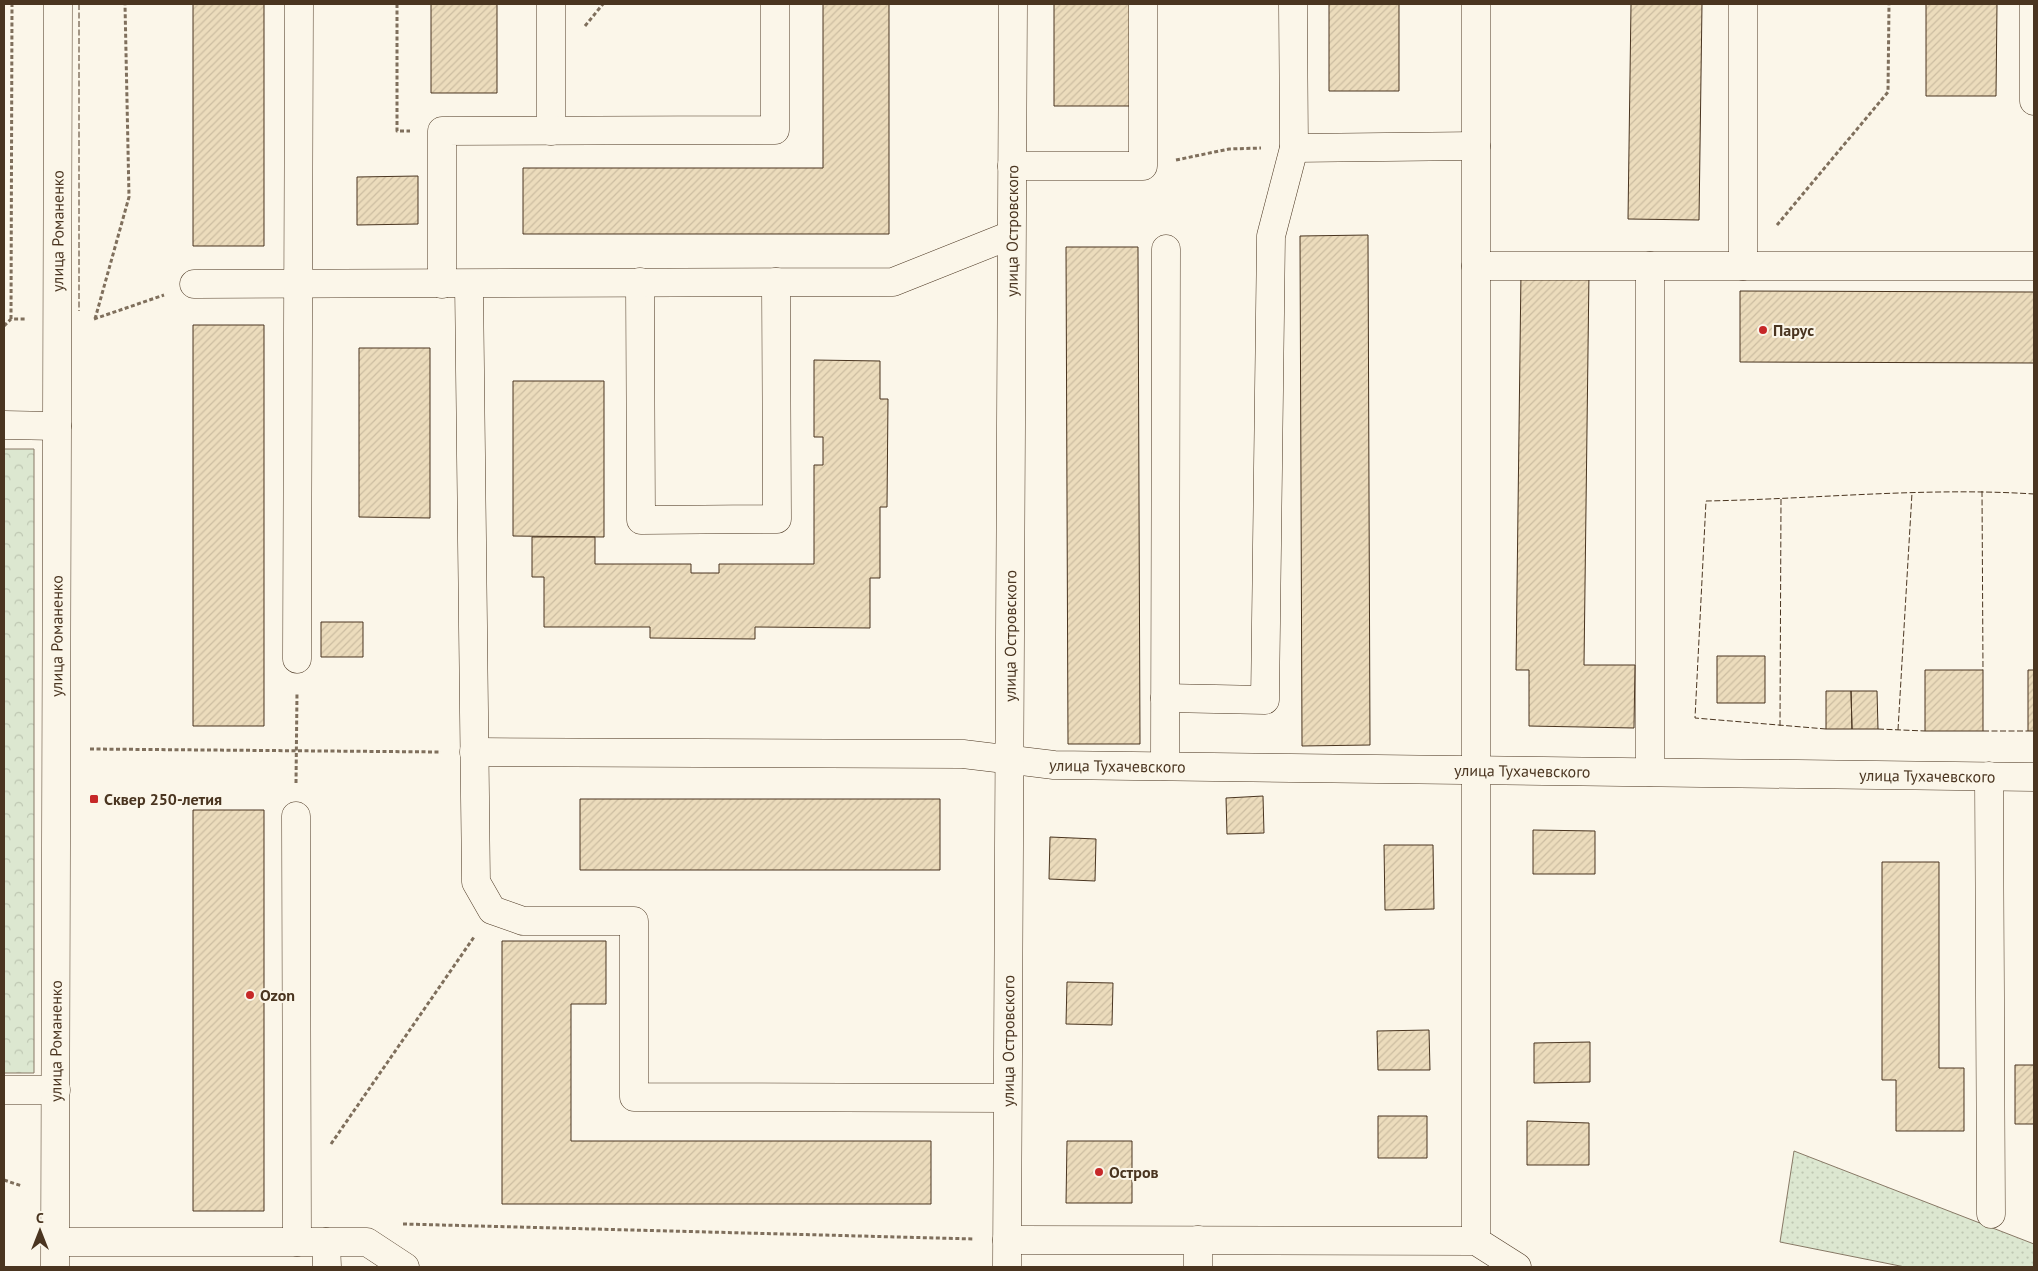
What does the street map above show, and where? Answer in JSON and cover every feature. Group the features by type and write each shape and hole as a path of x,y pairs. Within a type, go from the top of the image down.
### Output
{"street":[{"name":"улица Романенко","path":"55,1255 58,4"},
{"path":"298,659 297,284 299,4"},
{"path":"551,4 551,131"},
{"path":"442,284 442,131 775,130 775,4"},
{"name":"улица Островского","path":"1007,1267 1012,4"},
{"path":"1012,166 1143,166 1143,4"},
{"path":"1165,698 1265,700 1271,236 1294,148 1294,4"},
{"path":"1476,4 1476,1241"},
{"path":"1743,4 1743,266"},
{"path":"2034,4 2034,101"},
{"path":"1294,148 1476,146"},
{"path":"194,284 893,282 1011,235"},
{"path":"1165,766 1166,249"},
{"path":"1476,266 2034,266"},
{"path":"1650,266 1650,772"},
{"path":"640,282 641,520 680,520 777,519 776,282"},
{"path":"469,284 476,882 492,910 523,921 634,921 634,1097 1007,1098"},
{"path":"4,425 57,426"},
{"name":"улица Тухачевского","path":"474,752 963,754 1054,764 2034,777"},
{"path":"1989,776 1991,1214"},
{"path":"296,816 297,1242"},
{"path":"4,1090 56,1090"},
{"path":"1007,1240 1476,1241 1517,1267"},
{"path":"1198,1240 1198,1267"},
{"path":"55,1255 297,1242 327,1255 367,1242 405,1267"}],"path":[{"path":"4,326 11,319 12,4"},
{"path":"95,318 129,197 125,4"},
{"path":"397,4 397,131 442,131"},
{"path":"1743,266 1888,92 1889,4"},
{"path":"1143,166 1229,149 1266,148"},
{"path":"11,319 95,318 194,284"},
{"path":"296,816 298,659"},
{"path":"56,748 420,751"},
{"path":"330,1145 492,910"},
{"path":"4,1180 55,1198"},
{"path":"397,1224 1007,1240"}],"green space":[{"path":"4,449 34,449 34,1073 4,1073"},
{"path":"1794,1151 2034,1244 2034,1267 1905,1267 1780,1242"}],"building":[{"path":"193,4 264,4 264,246 193,246"},
{"path":"431,4 497,4 497,93 431,93"},
{"path":"823,4 889,4 889,234 523,234 523,168 823,168"},
{"path":"1054,4 1131,4 1131,106 1054,106"},
{"path":"1329,4 1399,4 1399,91 1329,91"},
{"path":"1631,4 1702,4 1699,220 1628,219"},
{"path":"1926,4 1997,4 1996,96 1926,96"},
{"path":"418,176 418,224 357,225 357,177"},
{"path":"1368,235 1370,745 1302,746 1300,236"},
{"path":"1066,247 1138,247 1140,744 1068,744"},
{"path":"1521,271 1589,272 1584,665 1635,665 1634,728 1529,726 1529,670 1516,670"},
{"path":"1740,291 2034,292 2034,363 1740,362"},
{"path":"193,325 264,325 264,726 193,726"},
{"path":"359,348 430,348 430,518 359,517"},
{"path":"814,360 880,361 880,399 888,399 887,507 880,507 880,578 870,578 870,628 755,627 755,639 650,638 650,627 544,627 544,577 532,577 532,537 595,537 595,564 691,564 691,573 719,573 719,564 814,564 814,465 823,465 823,437 814,437"},
{"path":"513,381 604,381 604,537 513,536"},
{"path":"321,622 363,622 363,657 321,657"},
{"path":"1717,656 1765,656 1765,703 1717,703"},
{"path":"1925,670 1983,670 1983,731 1925,731"},
{"path":"2028,670 2034,670 2034,731 2028,731"},
{"path":"1826,691 1851,691 1852,729 1826,729"},
{"path":"1851,691 1877,691 1878,729 1852,729"},
{"path":"1263,796 1264,833 1227,834 1226,798"},
{"path":"580,799 940,799 940,870 580,870"},
{"path":"193,810 264,810 264,1211 193,1211"},
{"path":"1533,830 1595,831 1595,874 1533,874"},
{"path":"1050,837 1096,839 1095,881 1049,879"},
{"path":"1384,845 1433,845 1434,909 1385,910"},
{"path":"1882,862 1939,862 1939,1068 1964,1068 1964,1131 1896,1131 1896,1080 1882,1080"},
{"path":"502,941 606,941 606,1004 571,1004 571,1141 931,1141 931,1204 502,1204"},
{"path":"1067,982 1113,983 1112,1025 1066,1024"},
{"path":"1429,1030 1430,1070 1378,1070 1377,1031"},
{"path":"1590,1042 1590,1082 1534,1083 1534,1043"},
{"path":"2015,1065 2034,1065 2034,1124 2015,1124"},
{"path":"1378,1116 1427,1116 1427,1158 1378,1158"},
{"path":"1527,1121 1589,1123 1589,1165 1527,1165"},
{"name":"Остров","path":"1067,1141 1132,1141 1132,1203 1066,1203"}],"fence":[{"path":"79,4 79,311"},
{"path":"1982,491 1983,670"},
{"path":"1826,729 1695,718 1706,501 1952,492 2034,494"},
{"path":"1898,730 1912,493"},
{"path":"1780,726 1781,499"},
{"path":"1878,729 1925,731"},
{"path":"1983,731 2028,731"}],"place":[{"name":"Парус","path":"1763,330"},
{"name":"Сквер 250-летия","path":"94,799"},
{"name":"Ozon","path":"250,995"},
{"name":"Остров","path":"1099,1172"}]}
